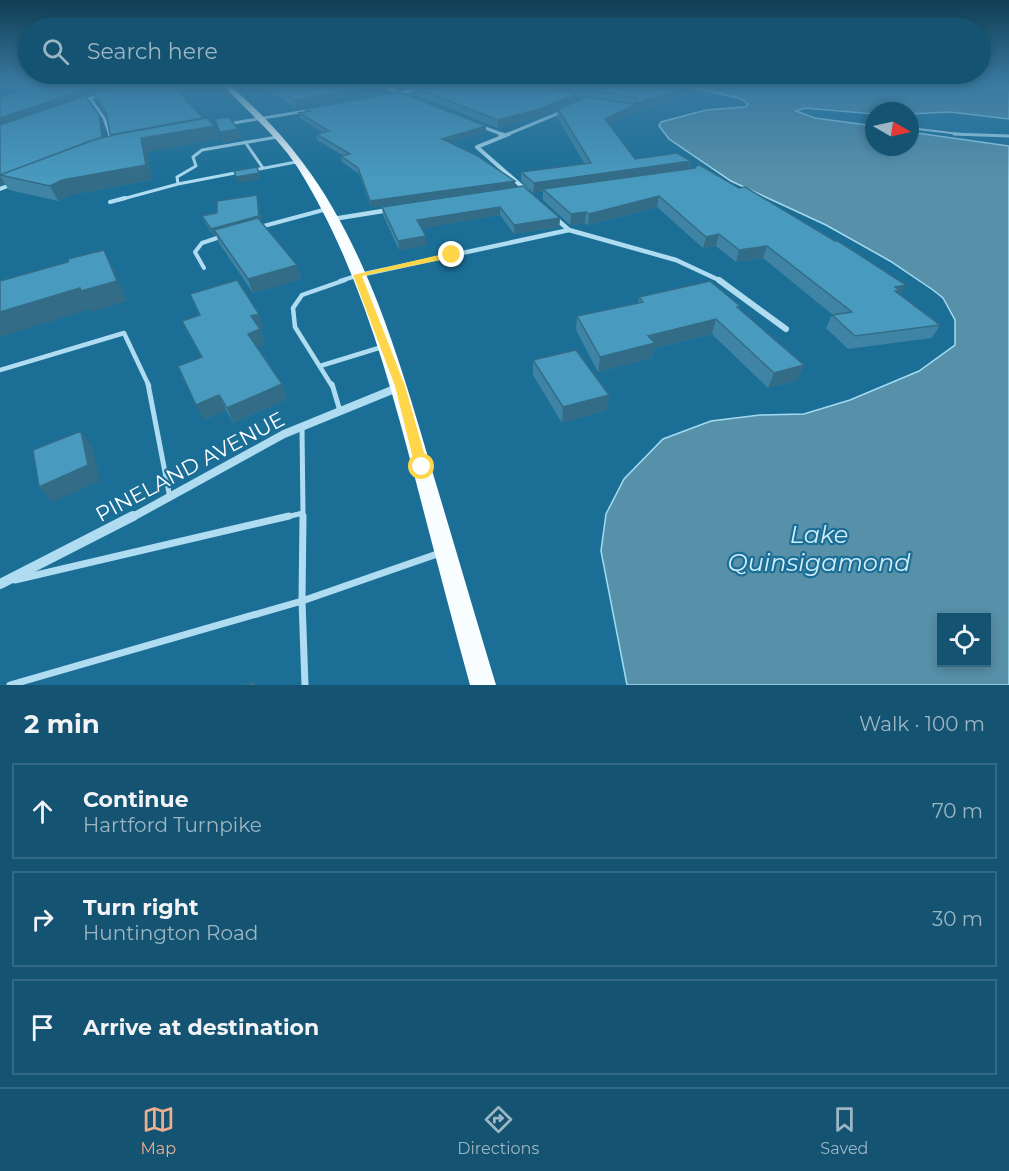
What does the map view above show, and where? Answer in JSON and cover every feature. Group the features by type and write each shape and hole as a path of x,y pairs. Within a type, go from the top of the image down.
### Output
{"main road":[{"path":"262,116 296,162 330,214 357,275 400,386 483,685"}],"street":[{"path":"102,116 110,134 109,146 116,144"},
{"path":"216,126 276,116"},
{"path":"533,197 477,147 551,116"},
{"path":"478,125 504,135"},
{"path":"0,189 14,184"},
{"path":"514,191 525,190"},
{"path":"330,214 392,209"},
{"path":"549,212 569,230 676,260 714,276 786,328"},
{"path":"357,275 569,230"},
{"name":"PINELAND AVENUE","path":"0,584 88,542 285,434 400,386"}],"lane":[{"path":"919,129 965,135 1009,136"},
{"path":"178,184 177,177 196,166 193,157 202,150 277,137"},
{"path":"245,142 262,168"},
{"path":"252,170 296,162"},
{"path":"110,202 178,184 242,172"},
{"path":"259,227 330,214"},
{"path":"204,268 195,252 202,243 224,236"},
{"path":"340,411 331,381 295,327 292,308 302,295 357,275"},
{"path":"0,370 124,333 148,382 170,498"},
{"path":"320,366 384,346"},
{"path":"302,428 302,601 305,685"},
{"path":"0,584 303,513"},
{"path":"10,685 302,601 445,551"}],"water":[{"name":"Lake Quinsigamond","path":"684,116 809,116 865,125 865,156 919,156 919,133 1009,146 1009,685 627,685 601,551 606,514 624,479 663,439 711,421 760,415 804,414 850,400 919,371 955,345 955,320 943,298 933,290 890,261 826,225 731,181 669,139 659,126 661,122"},
{"name":"Lake Quinsigamond","path":"983,116 1009,116 1009,119"}],"building":[{"path":"26,116 99,116 102,137 0,175 0,125"},
{"path":"107,116 201,116 203,118 110,135"},
{"path":"304,116 460,116 486,126 442,139 476,155 515,181 370,201 358,168 341,156 350,154 316,134 329,131"},
{"path":"488,116 513,116 498,120"},
{"path":"562,116 611,116 605,119 635,159 677,153 691,161 534,183 521,172 591,163"},
{"path":"229,117 238,129 220,132 215,119"},
{"path":"207,118 215,126 141,138 146,165 62,180 50,186 0,175 90,141"},
{"path":"698,164 739,188 745,187 838,241 906,285 895,287 899,290 895,291 940,325 855,336 832,315 852,312 767,246 739,250 719,234 706,237 659,196 589,214 586,212 571,214 543,189 695,168"},
{"path":"257,167 259,173 236,177 234,171"},
{"path":"523,186 560,218 514,225 500,207 417,220 426,236 398,241 382,207"},
{"path":"257,195 259,216 211,229 202,216 217,213 217,201"},
{"path":"258,218 297,265 248,279 214,230"},
{"path":"104,250 117,281 81,291 80,288 0,312 0,281"},
{"path":"237,280 259,314 251,316 260,329 248,334 282,384 227,408 219,395 196,405 178,366 202,357 182,321 200,315 190,294"},
{"path":"710,281 804,365 774,373 716,319 648,336 655,343 600,357 577,316 643,302 639,297"},
{"path":"576,350 609,395 563,407 533,360"},
{"path":"81,431 88,465 39,487 33,450"}],"route":[{"path":"422,467 400,386 357,275 452,255"}]}
